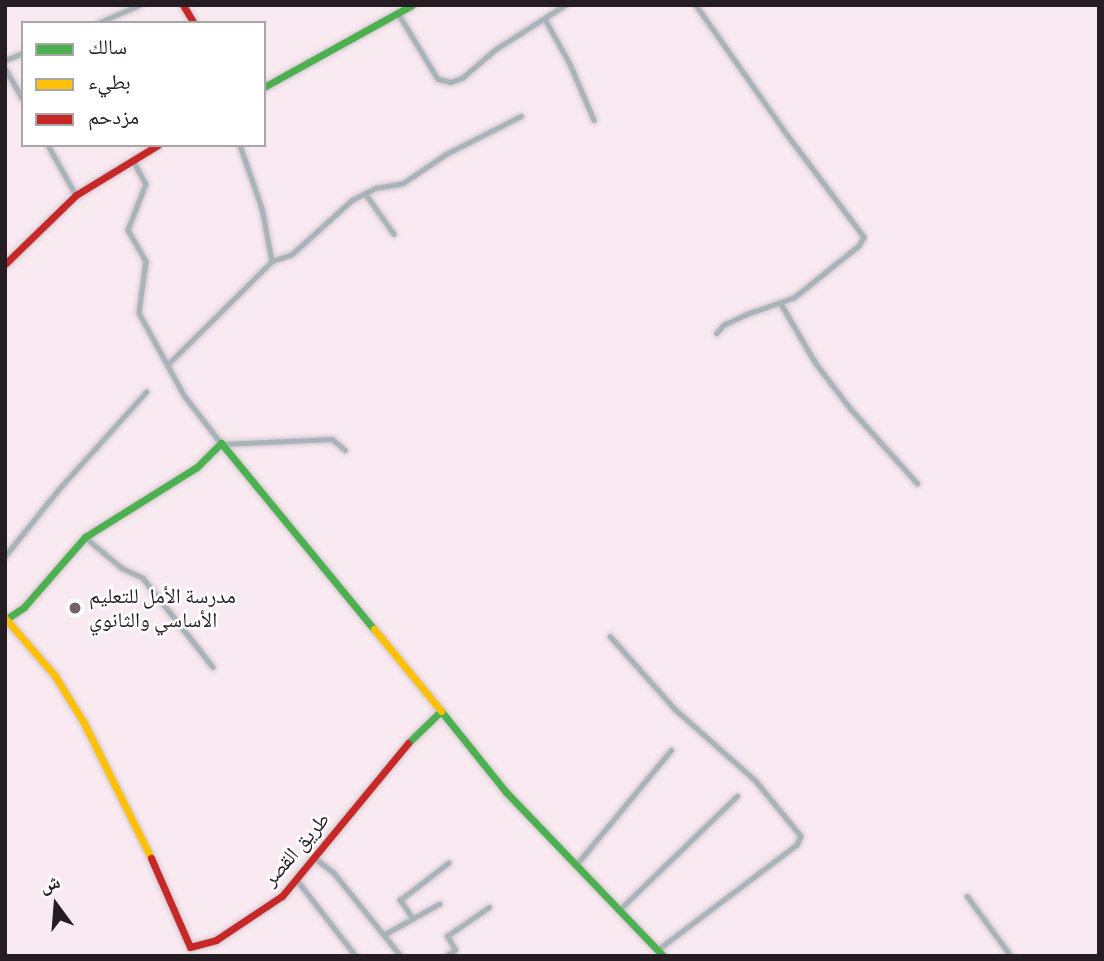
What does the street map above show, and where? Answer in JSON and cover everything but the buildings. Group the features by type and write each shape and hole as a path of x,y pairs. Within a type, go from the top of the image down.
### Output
{"street":[{"path":"103,21 139,5"},
{"path":"183,5 193,21"},
{"path":"266,86 412,5"},
{"path":"398,13 438,79 446,82 462,78 496,49 565,5"},
{"path":"696,5 783,129 864,237 859,246 803,291 724,325 716,333"},
{"path":"545,19 570,64 594,120"},
{"path":"5,68 21,96"},
{"path":"167,365 272,261 292,255 346,204 365,193 403,183 446,154 521,116"},
{"path":"49,147 76,195"},
{"path":"5,264 76,195 154,147"},
{"path":"241,147 262,208 272,261"},
{"path":"132,159 146,184 128,230 146,261 139,313 184,395 506,792 661,953 797,845 801,836 755,780 676,710 610,636"},
{"path":"365,193 394,234"},
{"path":"780,302 815,362 850,408 917,482"},
{"path":"5,556 58,490 146,392"},
{"path":"193,956 144,842 85,723 55,676 6,619 24,607 85,537 197,467 222,443 332,439 345,450"},
{"path":"85,537 122,568 143,578 213,667"},
{"name":"طريق القصر","path":"190,947 216,940 282,896 315,858 368,788 416,734 441,711"},
{"path":"576,865 671,750"},
{"path":"619,910 737,796"},
{"path":"315,858 334,873 401,956"},
{"path":"412,918 400,900 448,863"},
{"path":"297,880 356,956"},
{"path":"967,896 1011,956"},
{"path":"385,934 439,904"},
{"path":"446,956 455,950 447,936 489,906"}],"traffic: fast":[{"path":"266,86 412,5"},
{"path":"5,620 24,607 85,537 197,467 221,443 374,629"},
{"path":"408,743 441,711 506,792 663,956"}],"traffic: slow":[{"path":"5,618 55,676 84,723 151,858"},
{"path":"374,629 441,711"}],"traffic: jam":[{"path":"183,5 193,21"},
{"path":"5,264 76,195 155,147"},
{"path":"151,858 190,947 216,940 282,896 408,743"}],"place":[{"name":"مدرسة الأمل للتعليم الأساسي والثانوي","path":"75,608"}]}
